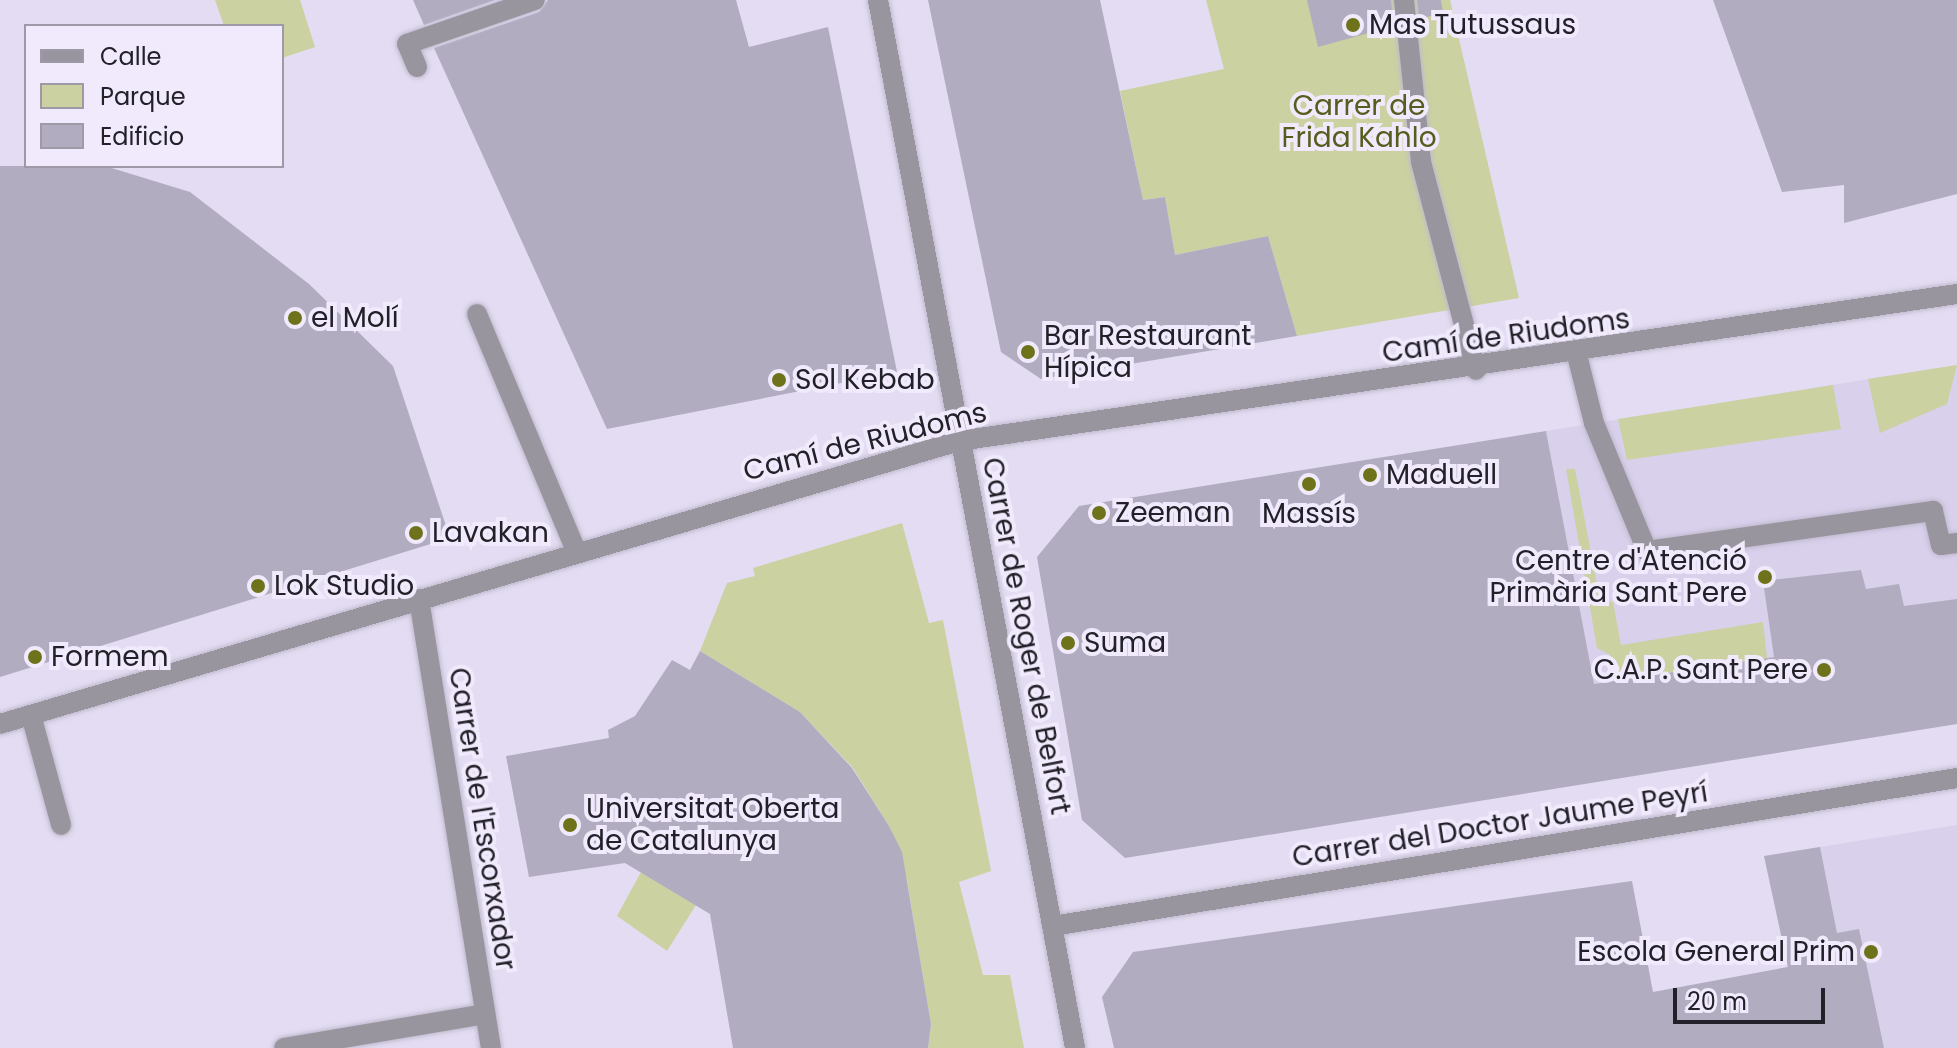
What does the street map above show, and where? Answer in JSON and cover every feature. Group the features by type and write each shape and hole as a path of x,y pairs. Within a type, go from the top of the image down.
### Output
{"street":[{"path":"417,67 407,44 535,0"},
{"name":"Carrer de Roger de Belfort","path":"878,0 1075,1048"},
{"path":"1404,0 1421,162 1476,370"},
{"name":"Camí de Riudoms","path":"0,724 419,599 575,548 959,441 1476,370 1957,294"},
{"path":"477,314 575,548"},
{"path":"1577,355 1594,423 1647,551 1933,511 1941,545 1957,543"},
{"name":"Carrer de l'Escorxador","path":"419,599 491,1048"},
{"path":"31,715 61,825"},
{"name":"Carrer del Doctor Jaume Peyrí","path":"1053,926 1957,778"},
{"path":"284,1048 485,1014"}],"shaded area":[{"name":"Centre d'Atenció Primària Sant Pere","path":"1957,365 1957,724 1611,776 1546,431"},
{"name":"Escola General Prim","path":"1957,825 1957,1048 1805,1048 1764,856"}],"green space":[{"path":"215,0 300,0 315,47 284,57 284,24 223,24"},
{"name":"Carrer de Frida Kahlo","path":"1206,0 1450,0 1519,298 1297,336 1268,236 1175,255 1165,197 1143,200 1120,91 1224,69"},
{"path":"1957,365 1947,404 1880,433 1868,379"},
{"path":"1833,385 1841,429 1627,460 1618,419"},
{"path":"1566,469 1575,469 1600,600 1613,602 1621,645 1763,622 1767,658 1615,681 1610,655 1597,648"},
{"path":"902,523 929,623 943,620 991,871 959,882 983,975 1010,975 1024,1048 928,1048 931,1024 907,880 889,826 853,768 800,712 700,651 727,583 755,576 753,568"},
{"path":"641,872 696,905 667,951 617,916"}],"building":[{"path":"413,0 495,0 424,25"},
{"path":"548,0 736,0 749,47 828,27 897,372 607,429 434,48 539,12"},
{"path":"928,0 1100,0 1143,200 1165,197 1175,255 1268,236 1297,336 1041,379 1001,352"},
{"name":"Mas Tutussaus","path":"1307,0 1391,0 1394,26 1318,47"},
{"path":"1417,0 1441,0 1443,13 1419,19"},
{"path":"1713,0 1957,0 1957,194 1844,223 1844,185 1782,192"},
{"path":"0,166 112,168 190,192 309,284 393,366 450,538 0,677"},
{"path":"1546,431 1594,684 1774,657 1763,581 1861,570 1866,589 1899,584 1904,606 1957,599 1957,724 1125,858 1082,820 1037,557 1079,506"},
{"path":"700,651 800,712 852,768 889,826 902,852 931,1024 928,1048 733,1048 710,914 625,863 529,877 506,756 609,738 608,730 635,716 672,660 690,670"},
{"path":"1820,847 1837,933 1859,929 1884,1048 1114,1048 1102,997 1133,952 1632,881 1653,992 1788,967 1764,856"}],"place":[{"name":"Mas Tutussaus","path":"1353,25"},
{"name":"el Molí","path":"295,318"},
{"name":"Bar Restaurant Hípica","path":"1028,352"},
{"name":"Sol Kebab","path":"779,380"},
{"name":"Maduell","path":"1370,475"},
{"name":"Massís","path":"1309,484"},
{"name":"Zeeman","path":"1099,513"},
{"name":"Lavakan","path":"416,533"},
{"name":"Centre d'Atenció Primària Sant Pere","path":"1765,577"},
{"name":"Lok Studio","path":"258,586"},
{"name":"Suma","path":"1068,643"},
{"name":"Formem","path":"35,657"},
{"name":"C.A.P. Sant Pere","path":"1824,670"},
{"name":"Universitat Oberta de Catalunya","path":"570,825"},
{"name":"Escola General Prim","path":"1871,952"}]}
